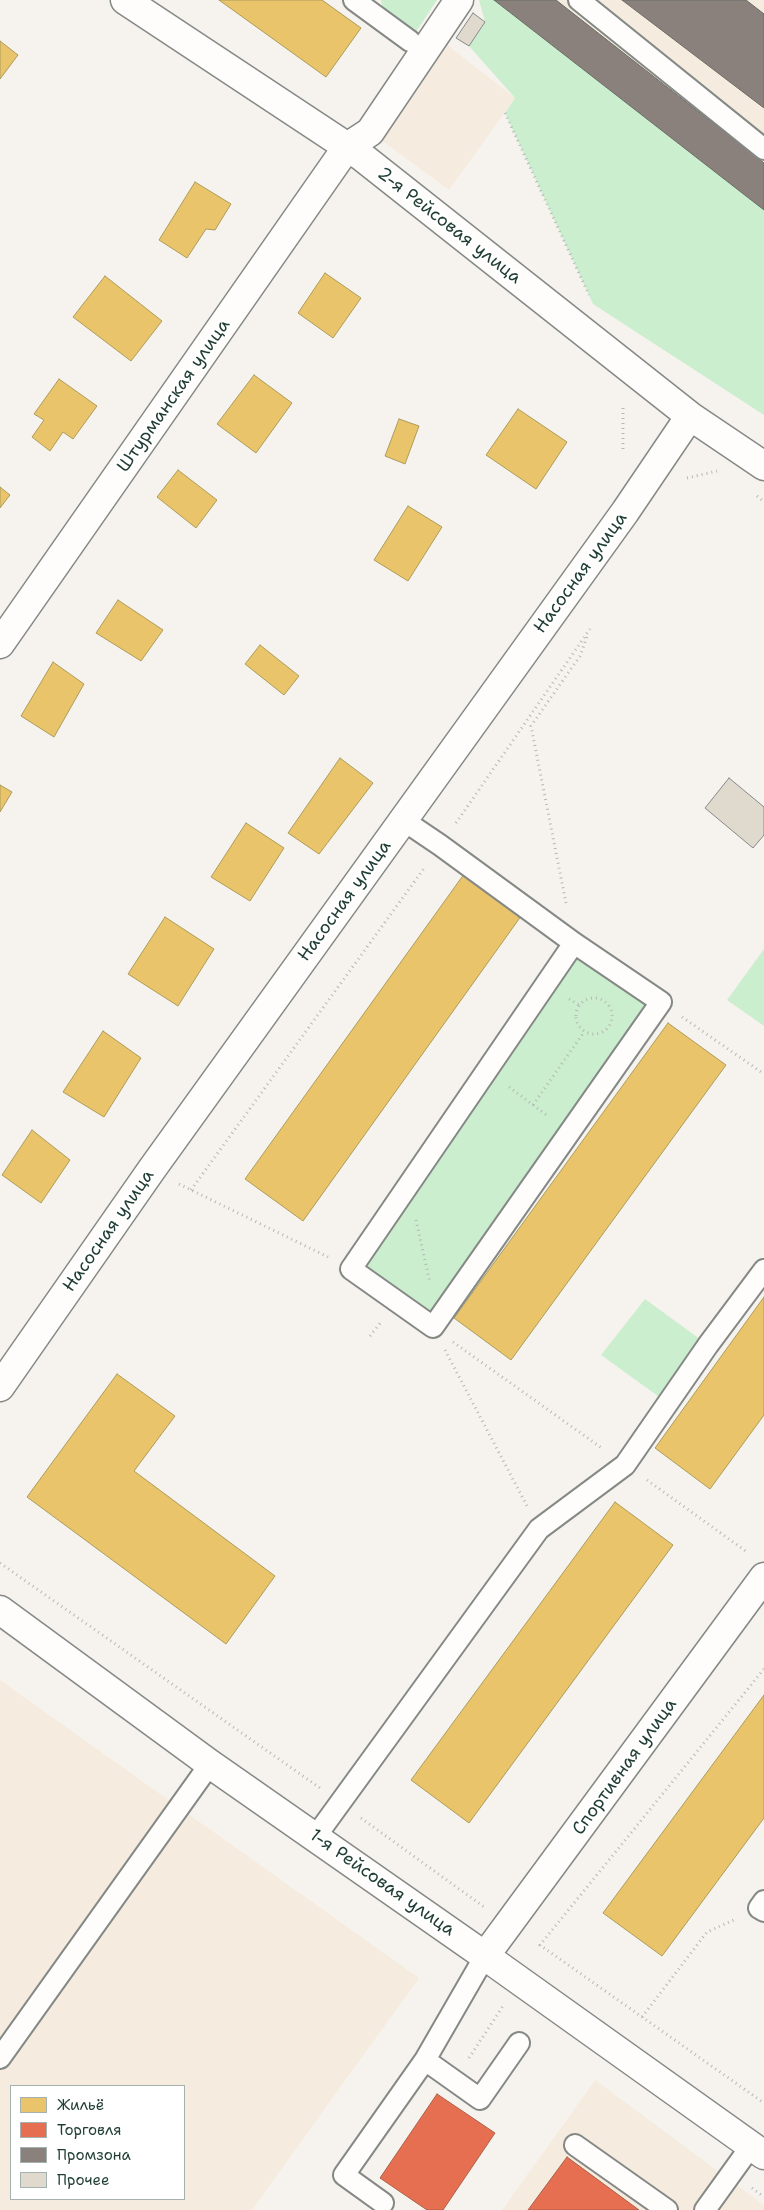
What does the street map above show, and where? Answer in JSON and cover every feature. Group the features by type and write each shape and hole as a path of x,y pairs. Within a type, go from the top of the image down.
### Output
{"street":[{"name":"2-я Рейсовая улица","path":"125,0 347,147 690,416 764,466"},
{"path":"347,147 370,132 460,0"},
{"name":"Штурманская улица","path":"0,644 347,147"},
{"name":"Насосная улица","path":"0,1387 152,1169 625,512 690,416"},
{"name":"Спортивная улица","path":"485,1956 763,1582"},
{"name":"1-я Рейсовая улица","path":"0,1610 210,1764 316,1836 757,2150"}],"lane":[{"path":"354,0 410,41"},
{"path":"579,0 764,149"},
{"path":"403,820 574,943 661,1002 436,1324 351,1269 574,943"},
{"path":"316,1836 539,1528 625,1465 764,1270"},
{"path":"0,2058 210,1764"},
{"path":"383,2203 344,2175 426,2060 485,1956"},
{"path":"426,2060 480,2099 519,2043"},
{"path":"575,2145 667,2210"},
{"path":"705,2210 757,2150"}],"path":[{"path":"505,113 589,296"},
{"path":"623,449 624,400"},
{"path":"683,479 722,470"},
{"path":"750,491 764,502"},
{"path":"191,1190 440,845 590,629 580,656 531,726 574,943"},
{"path":"590,999 602,1000 610,1009 612,1015 608,1027 595,1034 584,1032 576,1022 579,1006 590,999"},
{"path":"661,1002 764,1074"},
{"path":"533,1105 584,1032"},
{"path":"486,1071 570,1132"},
{"path":"152,1169 351,1269"},
{"path":"408,1184 436,1324 539,1528"},
{"path":"436,1324 625,1465 749,1553"},
{"path":"0,1563 340,1802 488,1910"},
{"path":"764,1669 540,1945 764,2103"},
{"path":"642,2017 707,1932 762,1906"}],"shaded area":[{"path":"494,0 764,0 764,210"},
{"path":"436,36 515,98 449,190 370,132"},
{"path":"0,1680 419,1978 252,2210 0,2210"},
{"path":"595,2080 764,2205 764,2210 502,2210"}],"green space":[{"path":"381,0 437,0 410,41 386,23"},
{"path":"479,0 494,0 764,210 764,415 593,304 505,113 515,98 469,46 485,22"},
{"path":"574,943 661,1002 438,1320 351,1269"},
{"path":"764,949 764,1026 727,1000"},
{"path":"645,1299 708,1345 669,1404 601,1355"}],"building: Жильё":[{"path":"219,0 322,0 361,28 326,77"},
{"path":"0,41 18,55 0,79"},
{"path":"195,182 231,204 215,230 206,229 187,258 159,240"},
{"path":"325,273 361,298 333,338 298,313"},
{"path":"105,276 162,321 131,361 73,317"},
{"path":"254,375 292,403 256,453 217,424"},
{"path":"59,379 97,406 73,439 63,432 50,451 32,437 44,420 34,414"},
{"path":"518,409 567,442 536,489 486,455"},
{"path":"399,419 419,426 405,464 385,456"},
{"path":"178,470 217,500 196,528 157,497"},
{"path":"0,487 10,495 0,508"},
{"path":"408,506 442,527 408,581 374,560"},
{"path":"118,600 163,630 141,661 96,633"},
{"path":"260,645 299,676 284,695 245,664"},
{"path":"53,662 84,684 54,737 21,716"},
{"path":"340,758 373,783 319,854 288,833"},
{"path":"0,785 12,792 0,812"},
{"path":"246,823 284,848 250,901 211,877"},
{"path":"467,870 524,912 303,1221 245,1179"},
{"path":"165,917 214,949 178,1006 128,974"},
{"path":"668,1023 726,1065 511,1360 454,1318"},
{"path":"103,1031 141,1058 104,1117 63,1092"},
{"path":"32,1130 70,1160 41,1203 2,1175"},
{"path":"764,1297 764,1415 710,1489 655,1448"},
{"path":"117,1374 175,1416 134,1471 275,1576 226,1644 27,1497"},
{"path":"615,1502 673,1545 469,1823 411,1780"},
{"path":"764,1695 764,1818 662,1956 603,1913"}],"building: Торговля":[{"path":"437,2094 495,2133 443,2210 427,2210 380,2178"},
{"path":"567,2157 639,2210 528,2210"}],"building: Промзона":[{"path":"494,0 556,0 764,163 764,210"},
{"path":"622,0 746,0 764,14 764,108"}],"building: Прочее":[{"path":"473,13 485,22 469,46 456,38"},
{"path":"729,778 764,807 764,835 753,848 705,808"}]}
